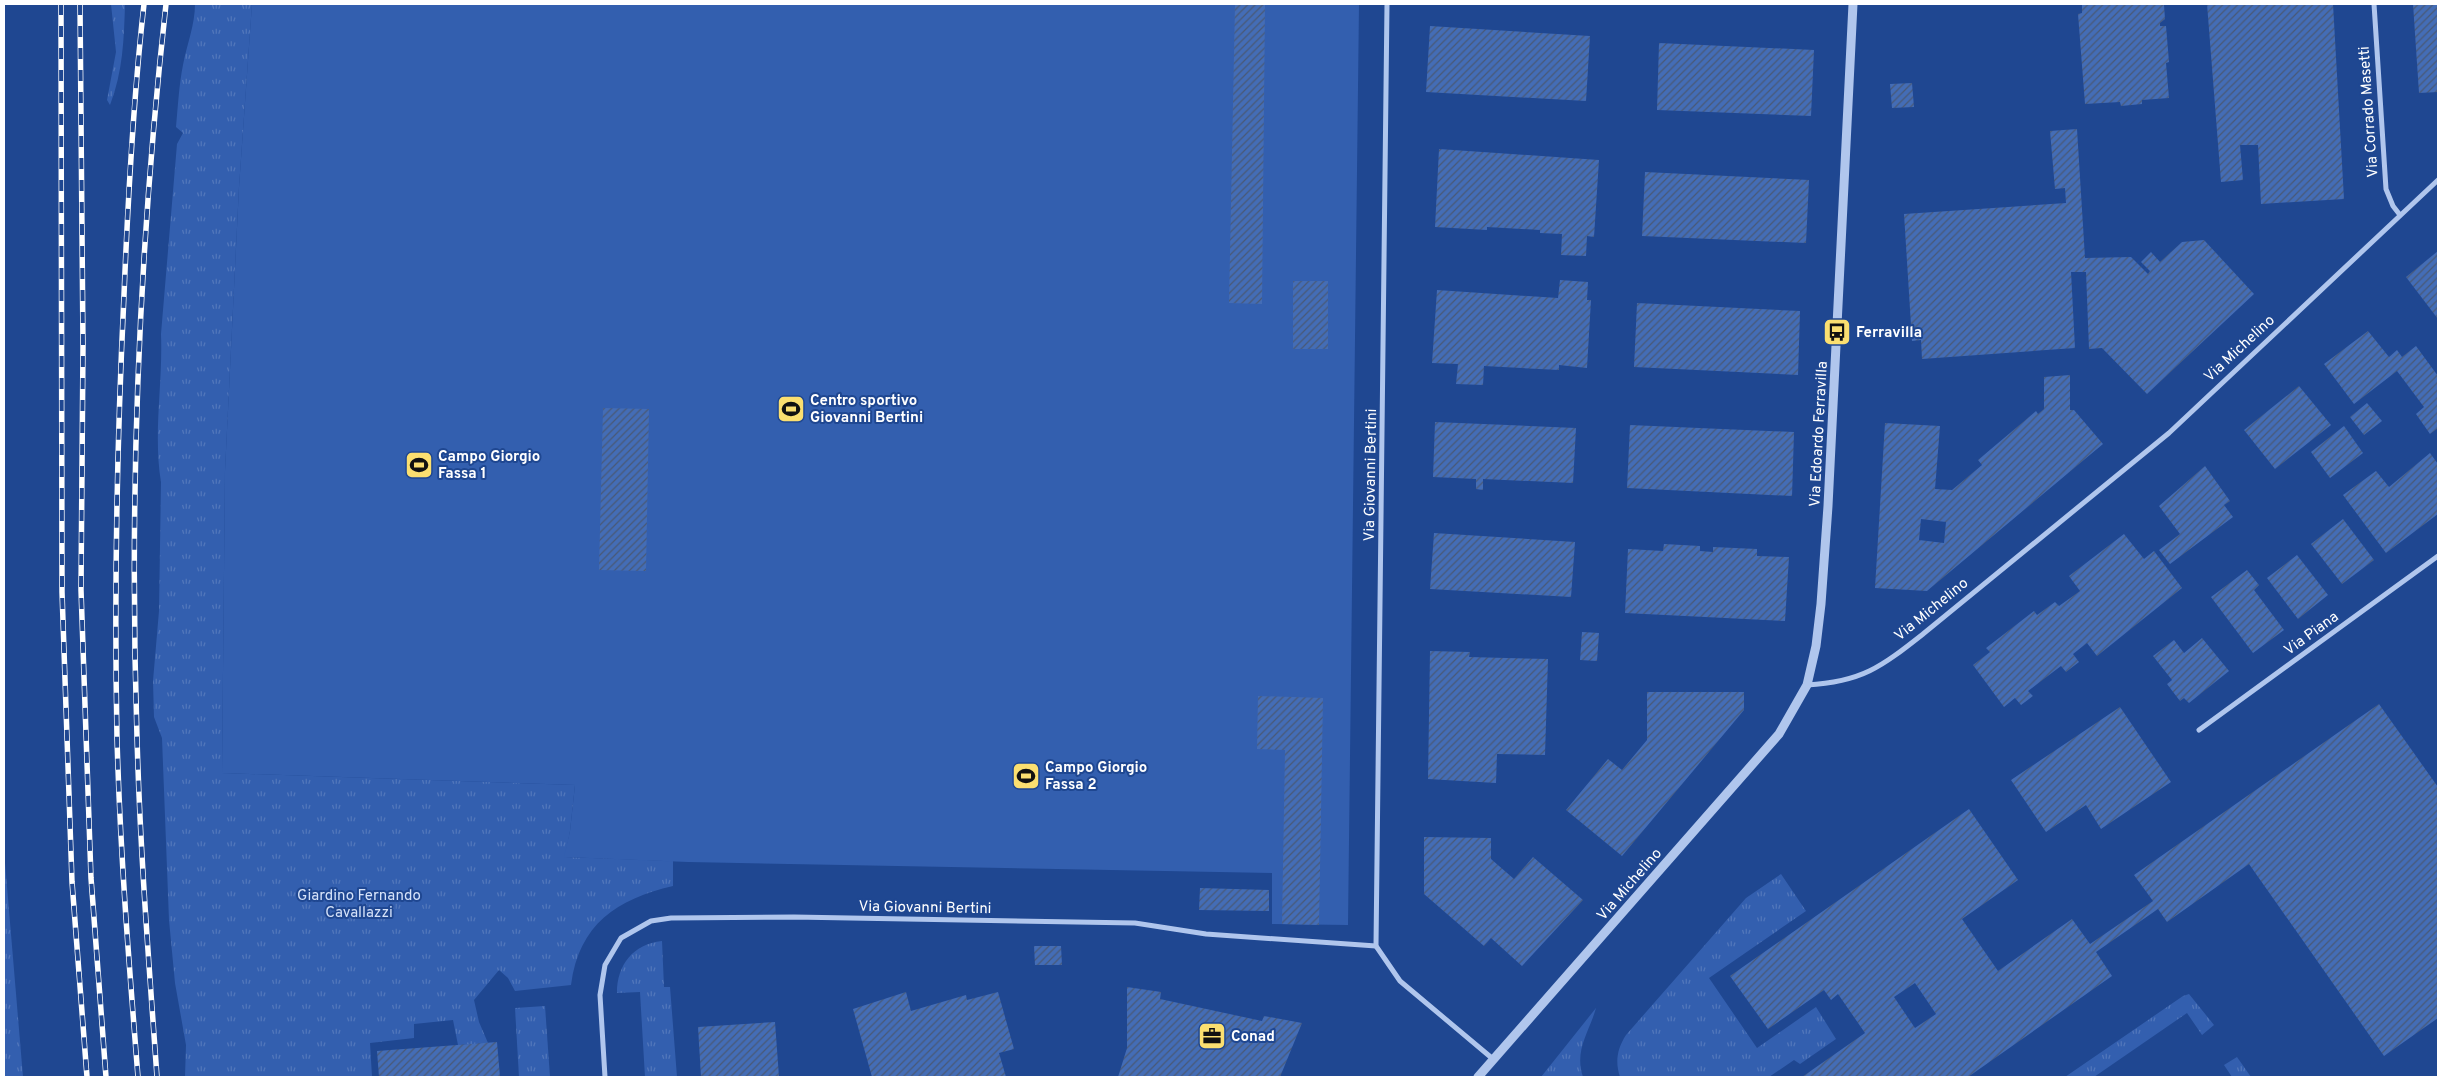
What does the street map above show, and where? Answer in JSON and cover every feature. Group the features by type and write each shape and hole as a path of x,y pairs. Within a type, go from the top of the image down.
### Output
{"street":[{"name":"Via Giovanni Bertini","path":"606,1077 600,995 605,965 621,938 651,921 671,918 794,917 1135,923 1206,934 1376,946 1387,4"},
{"name":"Via Edoardo Ferravilla","path":"1807,685 1816,646 1828,516 1853,4"},
{"name":"Via Corrado Masetti","path":"2374,4 2386,189 2393,206 2400,215"},
{"name":"Via Michelino","path":"1478,1077 1778,734 1807,685 1832,683 1859,677 1887,662 1923,634 2169,433 2438,180"},
{"name":"Via Piana","path":"2199,730 2438,556"},
{"path":"1376,946 1400,981 1493,1060"}],"green space":[{"path":"111,4 125,4 120,68 110,105 107,100 116,52"},
{"name":"Giardino Fernando Cavallazzi","path":"195,4 252,4 239,187 225,471 222,773 575,785 565,857 673,861 673,886 653,891 618,907 592,930 582,946 575,964 571,985 515,991 508,978 499,970 474,1000 479,1022 488,1043 458,1045 453,1020 414,1024 414,1038 370,1043 372,1077 185,1077 186,1045 175,983 169,920 162,738 154,717 153,681 159,611 161,482 158,427 161,334 177,144 183,133 176,127 180,80 194,19"},
{"name":"Centro sportivo Giovanni Bertini","path":"252,4 1359,4 1348,925 1272,924 1272,873 688,862 564,857 570,831 575,785 222,773 225,471 239,187"},
{"path":"4,851 23,1077 4,1077"},
{"path":"1781,874 1806,911 1709,978 1757,1048 1816,1007 1836,1039 1800,1064 1794,1060 1769,1077 1620,1077 1618,1056 1626,1035 1746,898"},
{"path":"662,941 664,987 670,987 677,1077 645,1077 640,992 617,993 618,983 624,965 635,951 643,946"},
{"path":"2189,994 2214,1025 2202,1035 2187,1013 2094,1077 2065,1077 2183,996"},
{"path":"545,1006 550,1077 519,1077 515,1008"},
{"path":"1596,1008 1581,1050 1580,1058 1583,1077 1541,1077"},
{"path":"2237,1057 2251,1077 2232,1077 2224,1065"}],"building":[{"path":"1235,4 1265,4 1262,304 1229,303"},
{"path":"2082,4 2164,5 2165,19 2160,23 2160,26 2166,26 2169,62 2166,63 2169,98 2142,100 2142,104 2121,106 2120,102 2085,104 2078,14 2082,13"},
{"path":"2207,4 2333,4 2344,199 2261,204 2258,145 2240,145 2243,180 2221,182"},
{"path":"2413,4 2438,4 2438,92 2419,93"},
{"path":"1430,26 1590,36 1586,101 1426,92"},
{"path":"1659,43 1814,50 1811,116 1657,110"},
{"path":"1912,83 1914,107 1892,108 1890,84"},
{"path":"2077,129 2085,258 2131,257 2148,274 2150,271 2141,262 2151,252 2160,262 2182,242 2204,240 2254,294 2147,394 2102,348 2089,349 2086,272 2071,272 2075,348 1922,359 1921,340 1912,341 1904,214 2066,203 2065,188 2055,189 2050,131"},
{"path":"1439,149 1599,160 1594,237 1587,236 1586,256 1561,255 1562,234 1540,233 1540,230 1487,227 1487,230 1435,227"},
{"path":"1645,172 1809,180 1806,243 1642,236"},
{"path":"2438,251 2438,319 2406,277"},
{"path":"1560,280 1588,282 1587,300 1591,300 1587,368 1559,365 1559,370 1484,366 1483,385 1456,384 1458,364 1432,363 1437,290 1558,298"},
{"path":"1293,281 1328,281 1328,349 1293,349"},
{"path":"1637,303 1800,311 1798,375 1634,367"},
{"path":"2368,331 2389,357 2397,350 2402,357 2416,346 2438,376 2438,428 2430,434 2416,414 2424,407 2397,371 2354,404 2324,364"},
{"path":"2070,375 2070,410 2074,410 2103,444 1927,591 1875,588 1885,423 1940,426 1935,489 1952,490 1982,465 1978,460 2036,411 2038,414 2044,409 2044,377","holes":["1921,519 1946,522 1944,543 1919,540"]},
{"path":"2299,386 2331,425 2275,469 2244,430"},
{"path":"2367,403 2382,421 2364,435 2350,417"},
{"path":"603,408 649,409 646,571 599,570"},
{"path":"1435,422 1576,428 1573,483 1483,479 1483,490 1476,489 1476,479 1433,477"},
{"path":"1630,425 1794,432 1792,496 1627,488"},
{"path":"2344,426 2363,453 2330,478 2311,452"},
{"path":"2430,453 2438,464 2438,514 2386,553 2343,495 2376,471 2389,487"},
{"path":"2205,466 2230,501 2224,505 2233,517 2170,564 2159,550 2180,534 2159,506"},
{"path":"2343,519 2374,560 2342,584 2311,544"},
{"path":"1434,533 1575,542 1571,597 1430,589"},
{"path":"2124,534 2144,559 2154,551 2182,588 2097,656 2087,643 2073,654 2079,662 2066,672 2061,666 2028,691 2033,696 2021,705 2015,698 2004,707 1973,665 1990,652 1986,648 2034,611 2037,615 2055,602 2059,606 2080,591 2069,576"},
{"path":"1664,544 1700,546 1700,551 1713,552 1713,547 1757,549 1757,556 1789,557 1785,621 1625,613 1628,549 1663,551"},
{"path":"2297,555 2328,595 2298,619 2267,578"},
{"path":"2247,570 2259,585 2254,590 2284,630 2253,653 2211,597"},
{"path":"1582,632 1599,633 1597,661 1580,660"},
{"path":"2202,638 2229,671 2189,703 2184,698 2180,701 2167,684 2172,680 2153,656 2174,640 2184,653"},
{"path":"1430,651 1470,652 1469,657 1548,659 1545,755 1497,754 1496,783 1428,779"},
{"path":"1647,692 1744,692 1744,710 1622,856 1566,810 1608,759 1622,770 1647,740"},
{"path":"1258,696 1323,698 1319,925 1282,924 1285,750 1257,749"},
{"path":"2379,704 2438,787 2438,1018 2384,1056 2249,864 2167,922 2158,909 2096,952 2112,976 1968,1077 1802,1077 1865,1033 1838,994 1831,1000 1824,990 1768,1029 1730,976 1969,809 2018,880 1962,919 1998,971 2072,919 2090,944 2153,901 2134,875","holes":["1915,983 1936,1014 1915,1028 1894,997"]},
{"path":"2120,707 2171,782 2101,829 2086,805 2046,832 2011,780"},
{"path":"1424,837 1491,838 1491,859 1514,879 1533,857 1583,900 1522,966 1491,938 1484,946 1424,894"},
{"path":"1200,888 1269,890 1269,911 1199,910"},
{"path":"1034,946 1061,946 1062,965 1035,965"},
{"name":"Conad","path":"1127,987 1161,992 1160,999 1262,1021 1264,1016 1302,1023 1280,1077 1118,1077 1127,1048"},
{"path":"906,992 911,1011 966,995 967,1000 998,992 1014,1049 999,1053 1006,1077 872,1077 853,1009"},
{"path":"775,1022 779,1077 701,1077 698,1027"},
{"path":"497,1042 500,1077 379,1077 377,1051"}],"railway":[{"path":"61,4 62,592 72,882 87,1077"},
{"path":"80,4 83,346 81,590 91,878 106,1077"},
{"path":"138,1077 125,908 118,780 116,572 127,222 144,4"},
{"path":"157,1077 138,780 134,554 138,370 143,278 149,187 166,4"}],"place":[{"name":"Ferravilla","path":"1837,332"},
{"name":"Centro sportivo Giovanni Bertini","path":"791,409"},
{"name":"Campo Giorgio Fassa 1","path":"419,465"},
{"name":"Campo Giorgio Fassa 2","path":"1026,776"},
{"name":"Conad","path":"1212,1036"}]}
